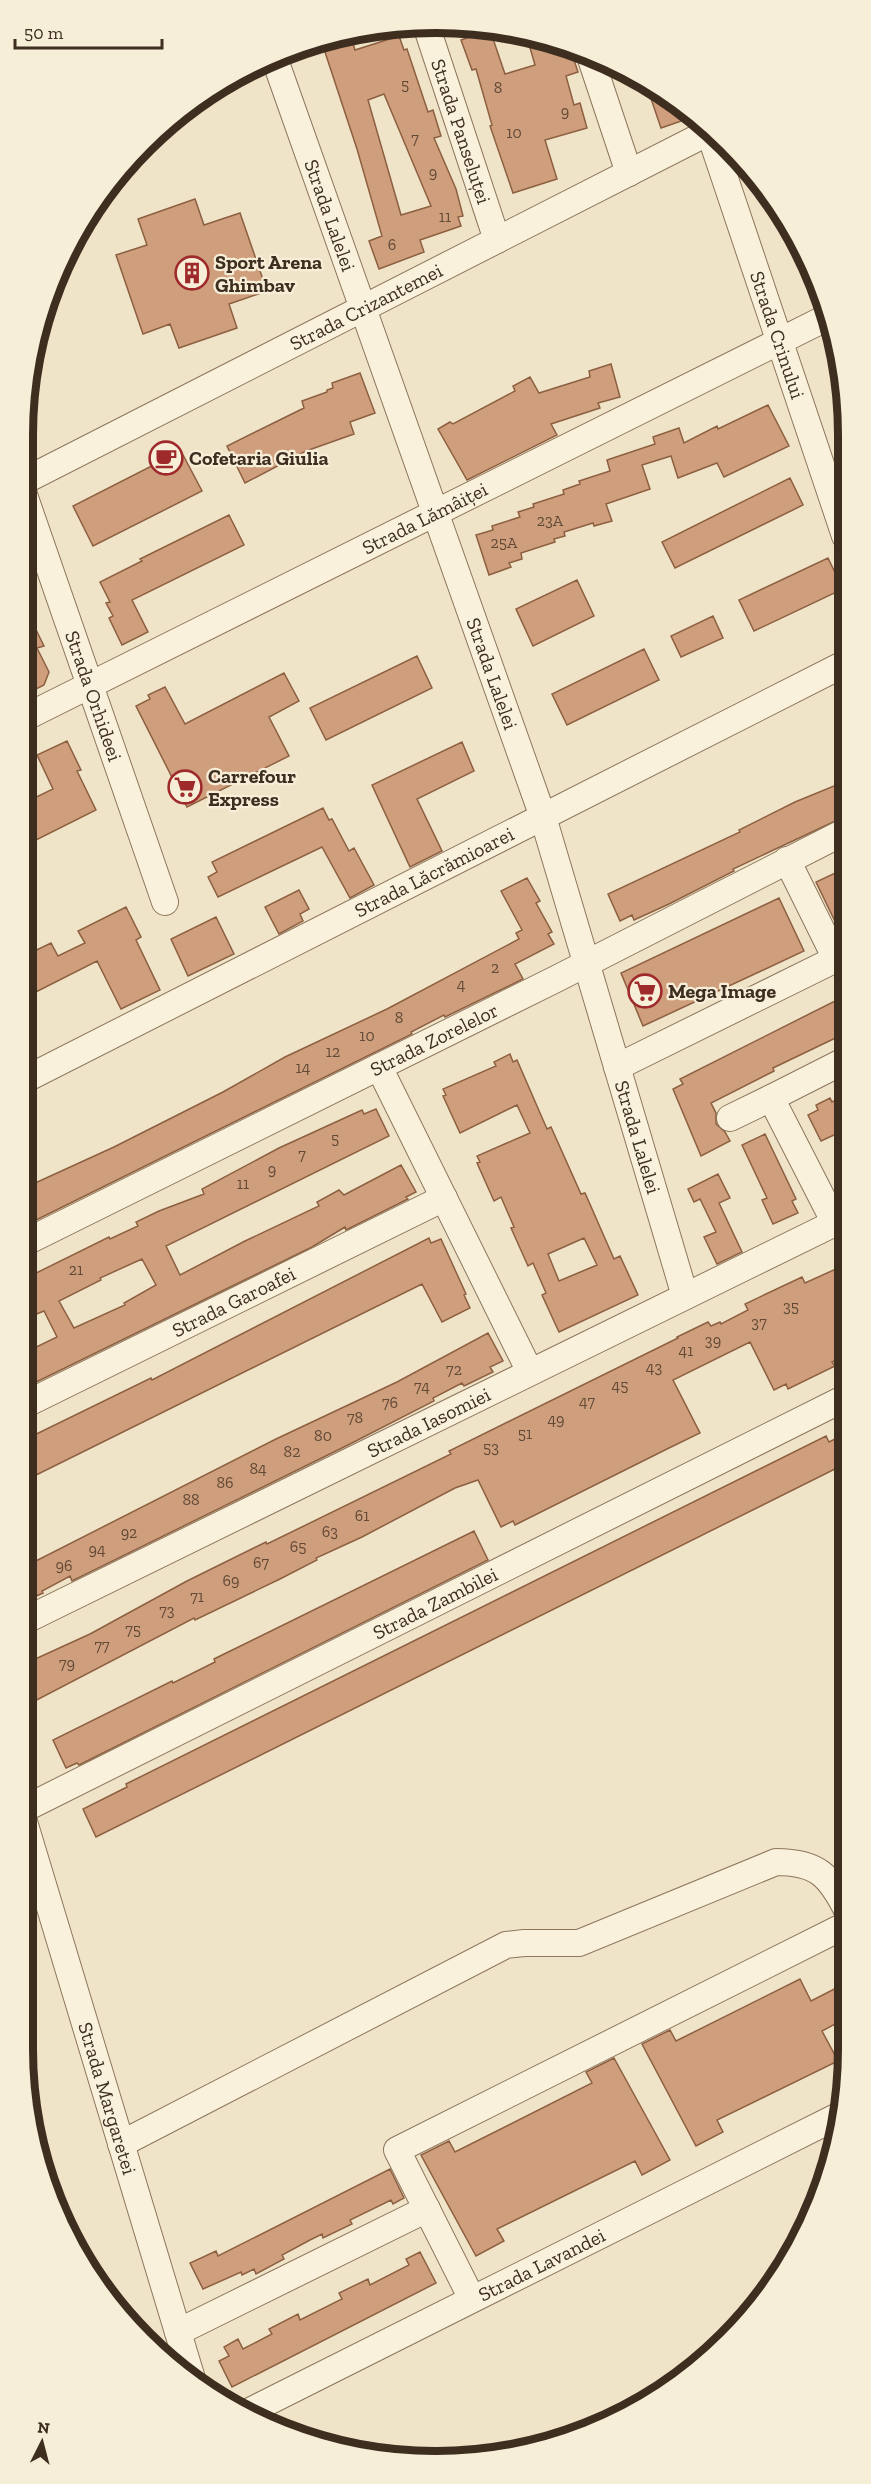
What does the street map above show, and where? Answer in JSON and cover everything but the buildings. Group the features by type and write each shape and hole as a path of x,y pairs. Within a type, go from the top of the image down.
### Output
{"street":[{"name":"Strada Panseluței","path":"429,33 497,240"},
{"path":"593,65 629,173"},
{"name":"Strada Lalelei","path":"277,66 543,817 684,1296"},
{"name":"Strada Crizantemei","path":"33,476 704,136"},
{"name":"Strada Crinului","path":"714,145 838,515"},
{"name":"Strada Lămâiței","path":"33,714 821,321"},
{"name":"Strada Orhideei","path":"33,521 165,903"},
{"name":"Strada Lăcrămioarei","path":"33,1075 838,667"},
{"name":"Strada Zorelelor","path":"33,1239 838,835"},
{"path":"788,860 838,952"},
{"path":"617,1067 838,958"},
{"path":"730,1118 838,1064"},
{"path":"378,1067 530,1372"},
{"name":"Strada Iasomiei","path":"771,1098 838,1215"},
{"name":"Strada Garoafei","path":"33,1401 444,1198"},
{"name":"Strada Iasomiei","path":"33,1617 838,1221"},
{"name":"Strada Zambilei","path":"33,1804 838,1402"},
{"name":"Strada Margaretei","path":"33,1852 188,2367"},
{"path":"121,2144 506,1945 579,1943 776,1862 809,1865 826,1876 838,1889"},
{"path":"472,2299 397,2150 838,1929"},
{"name":"Strada Lavandei","path":"255,2408 831,2119"},
{"path":"178,2332 427,2209"}],"place":[{"name":"Sport Arena Ghimbav","path":"192,273"},
{"name":"Cofetaria Giulia","path":"166,458"},
{"name":"Carrefour Express","path":"185,787"},
{"name":"Mega Image","path":"645,991"}]}
